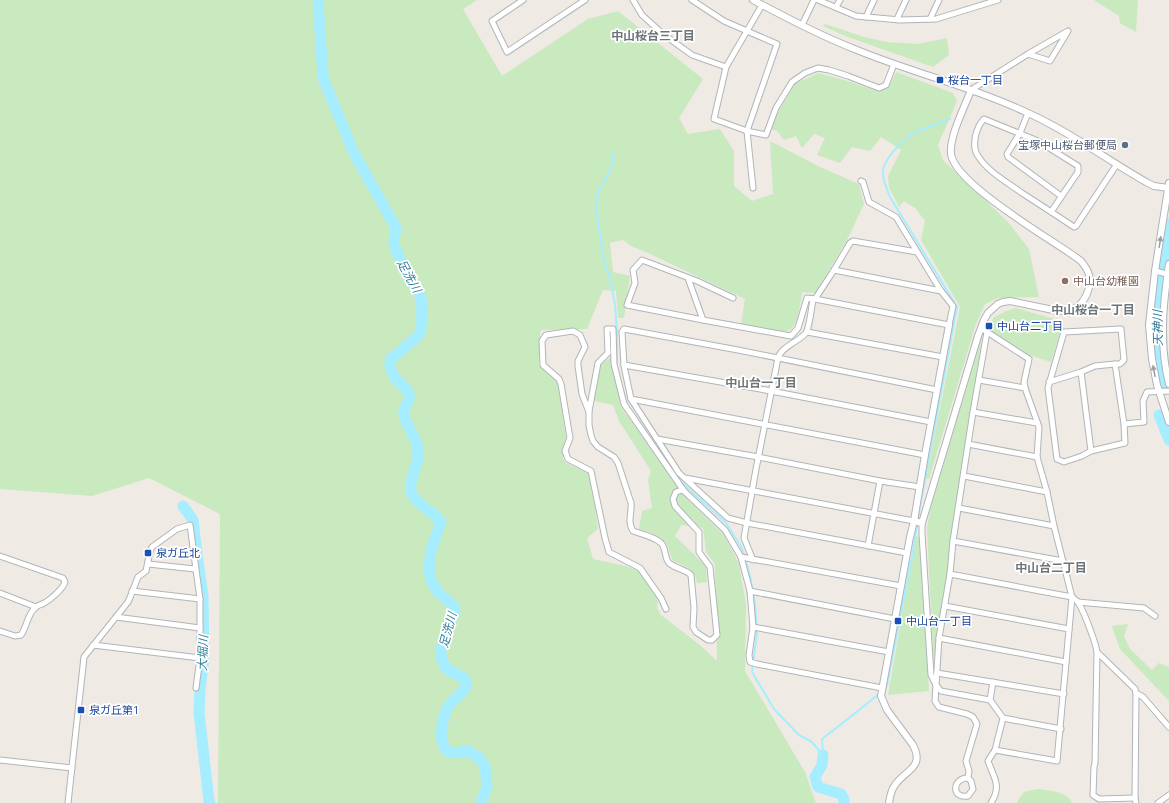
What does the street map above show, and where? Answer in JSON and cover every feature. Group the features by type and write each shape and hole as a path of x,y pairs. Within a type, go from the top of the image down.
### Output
{"street":[{"path":"523,0 492,21 507,52 585,0"},
{"path":"633,0 642,16 663,34 692,55 726,67"},
{"path":"692,0 724,20 777,44 747,131 753,188"},
{"path":"753,0 819,34 857,50 971,90 1028,113 1075,137 1146,182 1154,186 1169,187 1155,271 1149,325 1152,359 1159,392 1169,422"},
{"path":"802,25 814,0"},
{"path":"818,0 856,16 897,19 936,19 998,0"},
{"path":"836,7 840,0"},
{"path":"866,17 874,0"},
{"path":"897,19 906,0"},
{"path":"930,19 939,0"},
{"path":"979,6 982,0"},
{"path":"762,5 726,67 714,119 747,131 766,135 776,108 792,82 805,73 818,68 829,70 879,88 886,85 894,64"},
{"path":"1028,54 1050,61 1068,31 1028,54 971,90 952,141 951,155 956,166 982,192 997,204 1081,261 1086,268 1090,282 1084,298 1073,309 1058,311 1010,301 998,304 988,313 981,328 922,523 922,534 932,675 936,685 941,691 990,700 1003,718 1061,729"},
{"path":"1028,113 1020,133 1007,154 1008,157 1061,196"},
{"path":"1051,212 1078,172 1078,166 1038,141 984,119 980,123 974,142 976,152 984,164 1001,178 1051,212 1074,227 1117,164"},
{"path":"861,181 863,182 868,202 896,217 941,291 953,306 881,696 884,705 913,745 917,754 917,759 914,767 896,783 892,790 889,803"},
{"path":"753,560 744,538 764,425 779,354 798,341 807,332 814,299 834,270 850,242 853,241 917,252"},
{"path":"733,298 642,260 633,270 635,283 628,305 791,336 798,328 807,298 949,325"},
{"path":"1169,264 1163,320 1163,342 1169,384"},
{"path":"834,270 941,291"},
{"path":"1155,271 1168,274"},
{"path":"688,278 703,320"},
{"path":"981,328 1029,359 1024,382 1039,427 1037,457 1047,492 1072,597 1057,761 996,750"},
{"path":"588,412 598,363 608,353 607,329 624,329 937,390"},
{"path":"613,329 614,364 624,404 684,491 725,530 741,557 750,591 753,627 749,655 750,662 882,688"},
{"path":"624,329 622,332 624,365 631,399 679,473 728,518 747,523 907,553"},
{"path":"1049,382 1095,366 1115,364 1120,364 1124,360 1121,329 1064,332 1049,382 1048,388 1057,459 1064,462 1082,456 1091,451 1125,443 1124,424 1115,364"},
{"path":"666,609 661,598 640,568 609,552 604,538 591,471 568,459 565,452 570,438 561,384 559,379 543,365 542,341 546,335 573,332 580,335 585,347 578,361 578,366 582,394 588,412 593,441 598,447 614,457 618,463 631,503 632,510 629,521 633,531 656,539 663,544 667,560 676,567 688,571 691,575 694,608 693,627 696,632 708,640 712,640 717,635 710,567 698,552 699,532 675,506 673,499 676,492 682,490 684,491"},
{"path":"807,332 943,357"},
{"path":"968,778 969,771 966,761 977,724 973,717 939,707 935,701 939,638 950,574 958,508 973,412 987,332"},
{"path":"624,365 771,391 931,422"},
{"path":"1081,372 1091,451"},
{"path":"979,380 1025,388"},
{"path":"1124,424 1144,422 1143,401 1147,392 1169,391"},
{"path":"631,399 925,455"},
{"path":"973,412 1037,423"},
{"path":"657,439 880,481 920,487"},
{"path":"968,444 1037,457"},
{"path":"964,476 1047,492"},
{"path":"684,478 922,523"},
{"path":"868,546 880,481"},
{"path":"958,508 1054,526"},
{"path":"68,803 84,657 128,602 136,580 146,571 152,547 176,529 190,525 200,599 200,658 196,688"},
{"path":"954,541 1063,561"},
{"path":"0,556 58,576 65,582 60,590 43,604 36,607 27,620 21,635 12,635 0,631"},
{"path":"741,557 901,586"},
{"path":"148,564 196,569"},
{"path":"950,574 1072,597 1078,602 1097,652 1093,795 1099,798 1135,801 1135,689 1097,652"},
{"path":"132,591 200,599"},
{"path":"750,591 895,619"},
{"path":"0,593 36,607"},
{"path":"1078,602 1144,608 1155,616"},
{"path":"945,606 1069,629"},
{"path":"116,617 200,628"},
{"path":"753,627 889,652"},
{"path":"939,638 1066,662"},
{"path":"93,645 200,658"},
{"path":"937,673 1064,694"},
{"path":"990,700 993,682"},
{"path":"1136,693 1143,697 1169,727"},
{"path":"991,803 996,794 997,787 988,761 996,750 1003,718"},
{"path":"0,760 72,768"},
{"path":"1158,803 1169,795"}],"green space":[{"path":"0,0 477,0 463,9 502,76 588,19 618,11 703,79 679,118 688,134 720,129 734,151 734,186 752,201 773,194 770,141 820,167 859,184 864,204 846,242 815,293 802,292 796,322 789,330 782,332 741,324 745,299 631,246 623,240 610,243 613,272 630,276 624,318 618,318 616,291 603,290 587,329 541,330 539,341 539,365 558,383 566,438 563,459 566,463 588,473 598,529 587,538 593,559 626,566 639,571 658,598 657,608 661,615 701,646 717,661 715,564 706,552 703,528 681,525 675,536 706,566 707,582 697,583 694,574 688,568 673,561 668,547 662,539 655,534 639,529 642,511 652,508 648,480 651,471 619,421 613,405 594,401 601,365 611,357 621,407 687,499 724,535 739,564 746,604 745,671 805,772 816,803 218,803 220,514 149,478 92,496 0,489"},
{"path":"1094,0 1138,0 1136,32 1120,23 1119,16"},
{"path":"825,24 861,36 886,42 918,44 947,38 949,55 933,67 845,36 823,26"},
{"path":"896,72 953,93 957,101 938,145 943,160 1008,222 1029,249 1039,297 998,298 985,304 976,324 929,479 926,479 960,307 921,240 925,221 916,209 904,201 899,207 889,188 888,176 901,150 881,137 870,151 852,147 840,163 817,155 825,138 814,134 802,148 796,136 784,140 777,131 771,129 780,109 795,84 818,73 878,91 889,87"},
{"path":"1016,308 1058,320 1060,332 1051,362 1029,355 993,333 991,323 993,318 1006,311"},
{"path":"982,337 935,658 933,653 927,528 930,510"},
{"path":"916,536 919,537 929,691 888,695"},
{"path":"1128,624 1124,636 1130,649 1152,670 1159,663 1169,667 1169,701 1120,649 1112,626"},
{"path":"1039,789 1062,794 1070,799 1072,803 1017,803 1023,793"}],"waterway":[{"name":"足洗川","path":"318,0 323,78 354,153 396,228 394,241 395,247 403,268 421,297 421,329 418,336 391,359 390,366 394,377 408,391 409,395 404,409 404,415 416,441 418,451 417,463 411,481 411,492 414,498 441,522 431,550 429,568 431,580 437,591 453,605 455,612 444,637 441,655 444,665 448,670 464,678 467,684 464,690 450,704 445,713 441,733 443,745 446,750 451,753 468,751 478,757 485,766 487,787 482,803"},
{"path":"885,690 912,557 957,307 890,197 884,181 883,170 888,158 909,137 920,130 950,119"},
{"path":"612,152 612,166 598,193 596,207 603,255 610,278 615,304 617,367"},
{"name":"天神川","path":"1163,386 1157,348 1157,313 1169,224"},
{"name":"天神川","path":"1159,415 1169,440"},
{"path":"680,481 726,523 742,548 750,576 755,604 757,633 752,672 774,709 799,735 812,742 822,754"},
{"name":"大堀川","path":"183,506 193,520 203,596 204,656 199,713 210,803"},
{"path":"823,755 822,739 879,694"},
{"path":"823,755 822,765 815,777 818,787 841,794 844,799 844,803"}],"place":[{"name":"桜台一丁目","path":"940,80"},
{"name":"宝塚中山桜台郵便局","path":"1125,145"},
{"name":"中山台幼稚園","path":"1065,281"},
{"name":"中山台二丁目","path":"989,326"},
{"name":"泉ガ丘北","path":"148,553"},
{"name":"中山台一丁目","path":"898,621"},
{"name":"泉ガ丘第1","path":"81,710"}],"district":[{"name":"中山桜台三丁目","path":"653,36"},
{"name":"中山桜台一丁目","path":"1093,310"},
{"name":"中山台一丁目","path":"761,383"},
{"name":"中山台二丁目","path":"1051,568"}]}
